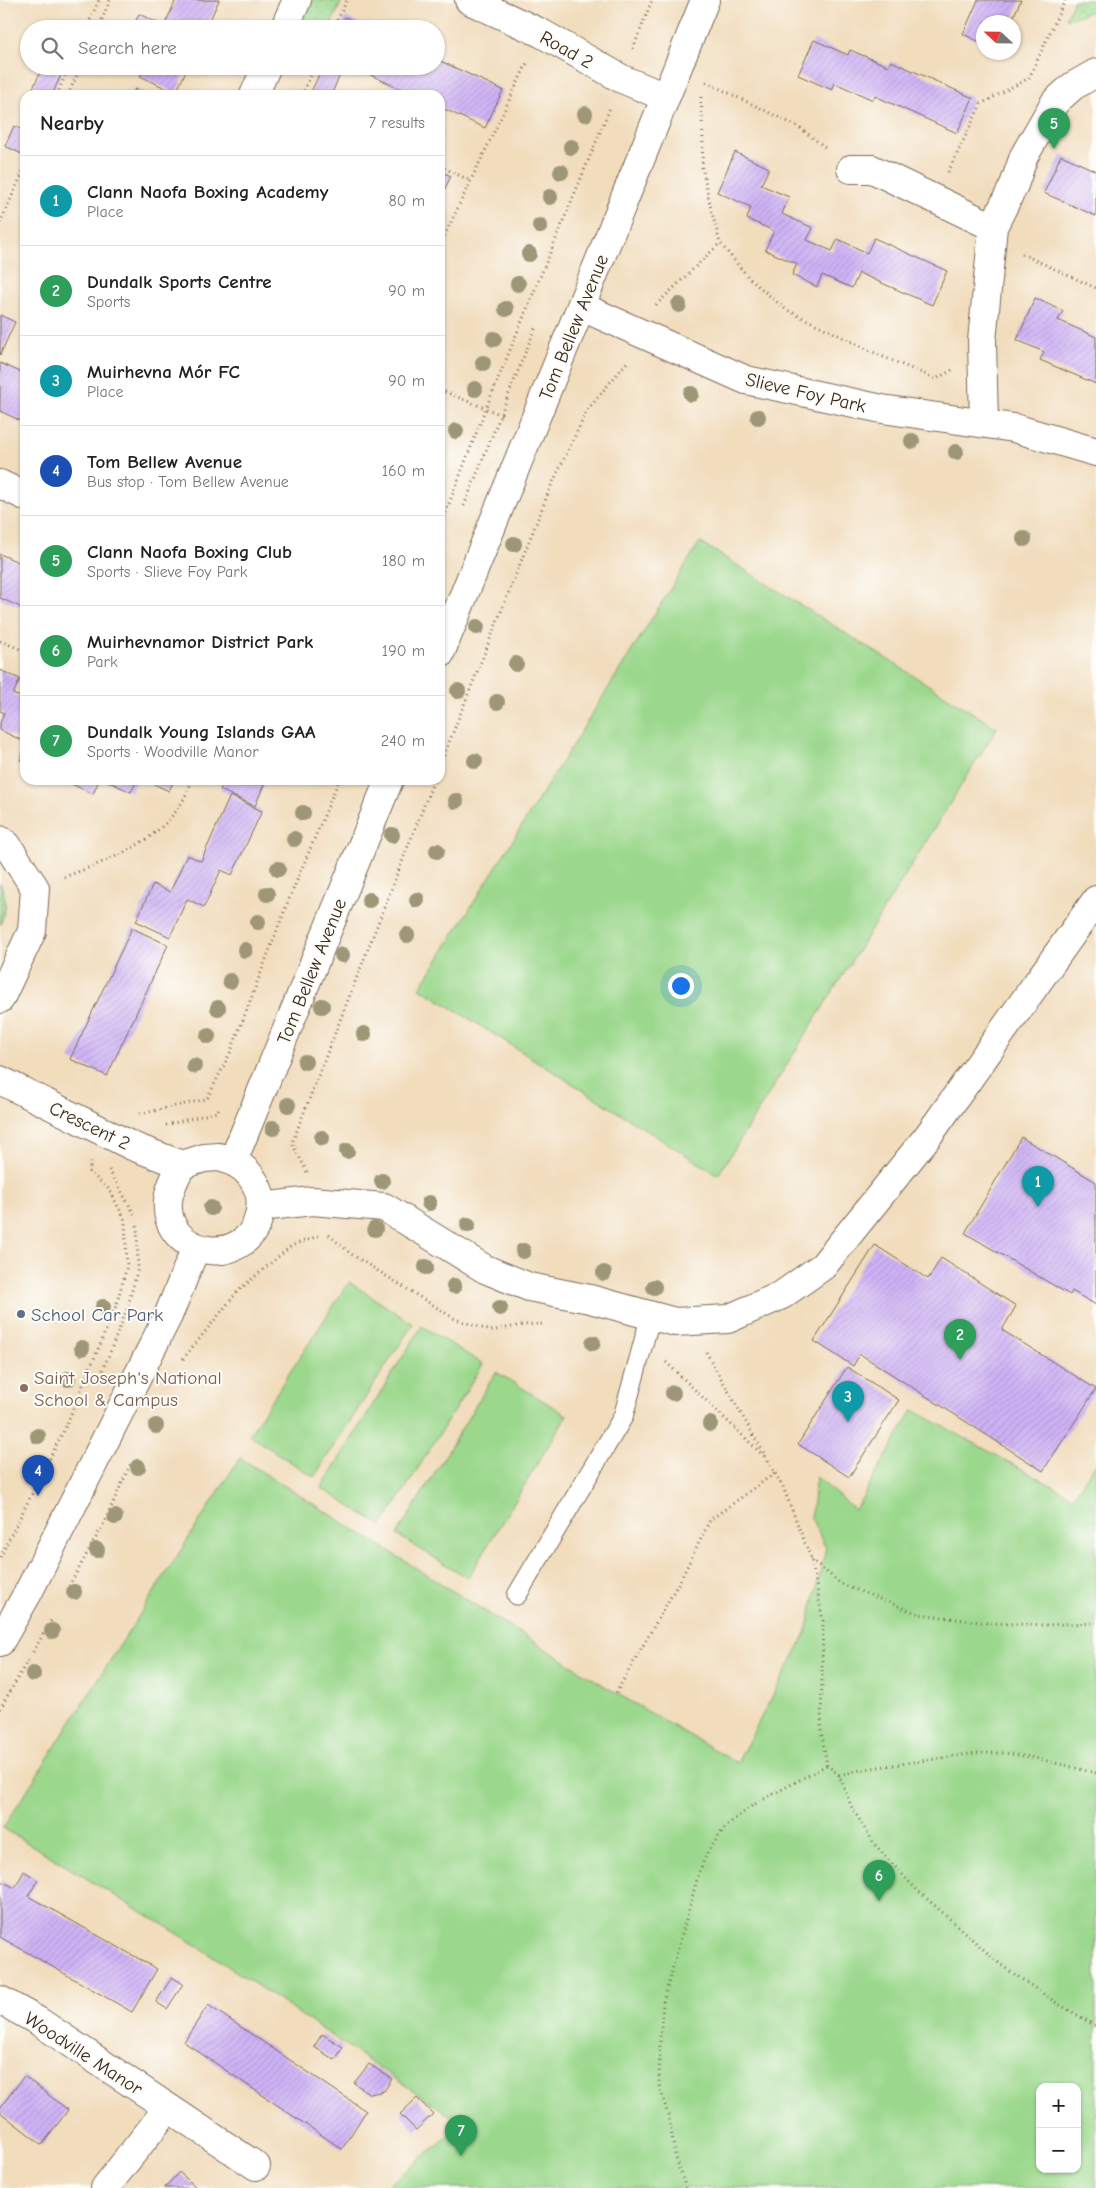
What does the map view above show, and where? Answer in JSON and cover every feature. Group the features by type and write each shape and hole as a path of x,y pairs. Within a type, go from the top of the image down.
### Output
{"street":[{"path":"288,20 297,0"},
{"name":"Road 2","path":"469,0 541,33 622,79 665,97"},
{"name":"Tom Bellew Avenue","path":"445,642 705,0"},
{"path":"984,423 982,341 992,233 1014,185 1024,156 1055,102 1073,86 1096,73"},
{"path":"256,90 263,75"},
{"path":"851,169 872,169 935,199 992,233"},
{"name":"Slieve Foy Park","path":"582,307 746,380 882,409 1014,428 1096,452"},
{"path":"0,484 20,494"},
{"name":"Tom Bellew Avenue","path":"233,1161 387,785"},
{"path":"0,840 7,845 35,888 32,930 0,999"},
{"path":"261,1208 312,1200 384,1207 485,1269 528,1287 590,1299 663,1319 728,1319 782,1295 823,1266 928,1136 1096,900"},
{"name":"Crescent 2","path":"0,1080 132,1146 182,1165"},
{"path":"219,1157 233,1161 246,1169 260,1193 261,1208 258,1222 250,1235 239,1244 225,1250 210,1251 196,1248 184,1240 174,1229 169,1215 168,1201 171,1187 182,1165 204,1158 219,1157"},
{"path":"0,1642 29,1591 168,1316 196,1248"},
{"name":"Woodville Manor","path":"0,2000 38,2021 256,2166"},
{"path":"105,2188 168,2108"}],"lane":[{"path":"518,1595 623,1417 643,1343 663,1319"}],"path":[{"path":"90,20 99,0"},
{"path":"102,20 110,0"},
{"path":"337,20 347,0"},
{"path":"445,514 479,426 622,79 652,0"},
{"path":"935,199 981,104 1030,78 1066,0"},
{"path":"445,234 541,33"},
{"path":"59,90 65,75"},
{"path":"70,90 77,75"},
{"path":"304,90 311,75"},
{"path":"701,86 701,79 799,127 851,169"},
{"path":"701,94 702,167 720,243 750,280 784,309 828,331 936,378 952,370 954,361"},
{"path":"445,168 470,181"},
{"path":"0,223 20,178"},
{"path":"992,233 1096,288"},
{"path":"445,751 551,486 588,409 648,336 655,306 720,243"},
{"path":"0,640 20,649"},
{"path":"35,888 117,858 140,844 166,823 188,794 191,785"},
{"path":"312,1200 310,1176 292,1143 432,785"},
{"path":"180,1363 238,1291 292,1246 326,1233 351,1254 455,1319 491,1331 522,1325 549,1324"},
{"path":"663,1319 708,1354 783,1487 811,1558 824,1621 821,1730 827,1765 839,1775 851,1806 875,1845 915,1888 1001,1965 1055,2002 1096,2026"},
{"path":"643,1343 669,1365 766,1458"},
{"path":"68,1588 102,1528 134,1456"},
{"path":"616,1693 682,1577 710,1520 775,1473"},
{"path":"811,1558 841,1584 919,1614 987,1623 1042,1626 1096,1623"},
{"path":"0,1708 55,1612"},
{"path":"839,1775 875,1767 976,1753 1031,1757 1096,1773"},
{"path":"686,2188 676,2160 669,2120 659,2083 660,2038 663,2003 699,1872 708,1851 726,1826 753,1804 827,1765"}],"green space":[{"path":"312,0 342,0 333,20 302,20"},
{"path":"1074,0 1096,0 1096,10 1068,19 1066,18"},
{"path":"700,542 997,728 718,1175 420,988"},
{"path":"0,883 4,893 5,904 0,925"},
{"path":"349,1282 413,1324 314,1477 249,1435"},
{"path":"422,1326 483,1364 382,1526 321,1488"},
{"path":"496,1372 567,1415 468,1578 397,1535"},
{"path":"913,1410 1073,1497 1096,1463 1096,2188 385,2188 463,2124 195,1944 3,1828 240,1458 616,1693 737,1763 806,1633 826,1548 811,1518 816,1477 855,1510"}],"building":[{"path":"176,0 219,0 210,20 167,20"},
{"path":"978,0 1021,0 1014,15 976,15 976,40 963,34"},
{"path":"139,14 152,20 136,20"},
{"path":"814,40 848,55 850,50 888,66 891,61 973,98 957,133 875,96 873,100 835,83 832,90 798,75"},
{"path":"445,63 503,90 485,128 445,109 445,90 403,90 371,75 445,75"},
{"path":"39,75 61,75 54,90 32,90"},
{"path":"184,75 177,90 170,90 140,76"},
{"path":"319,75 340,75 333,90 312,90"},
{"path":"14,126 20,129 20,153 5,146"},
{"path":"735,152 769,168 761,185 789,197 782,214 813,228 807,240 832,251 838,239 867,253 874,238 947,271 932,305 859,273 852,288 822,275 817,287 792,275 797,264 765,250 774,231 747,219 751,207 717,192"},
{"path":"1061,155 1096,171 1096,216 1044,193"},
{"path":"445,173 451,176 445,189"},
{"path":"1035,298 1063,311 1058,320 1096,337 1096,384 1040,360 1044,352 1017,340"},
{"path":"0,315 15,322 0,355"},
{"path":"0,363 20,372 20,421 0,411"},
{"path":"0,554 20,563 20,607 0,598"},
{"path":"0,670 20,679 13,694 20,697 20,740 0,730 0,723 4,713 0,711"},
{"path":"74,785 97,785 93,794"},
{"path":"116,785 134,785 131,792"},
{"path":"156,785 172,785 169,791"},
{"path":"222,785 264,785 255,806 220,790"},
{"path":"230,796 262,811 232,875 221,870 204,907 187,899 170,937 136,921 153,884 170,892 187,855 201,861"},
{"path":"132,928 168,945 107,1076 70,1059"},
{"path":"1021,1137 1096,1182 1096,1305 1072,1291 1070,1295 965,1233"},
{"path":"875,1245 928,1279 941,1258 1016,1306 1002,1330 1096,1389 1043,1471 860,1354 853,1366 814,1341"},
{"path":"847,1367 899,1400 849,1477 798,1444"},
{"path":"24,1871 38,1880 28,1896 157,1969 132,2012 0,1937 0,1880 15,1888"},
{"path":"172,1977 183,1984 167,2009 156,2002"},
{"path":"208,2005 366,2111 342,2149 184,2042"},
{"path":"322,2034 343,2047 335,2060 314,2047"},
{"path":"369,2064 392,2079 384,2091 370,2094 354,2083"},
{"path":"24,2076 68,2110 42,2145 0,2112 0,2108"},
{"path":"417,2098 433,2114 416,2130 400,2114"},
{"path":"179,2172 197,2188 164,2188"}],"place":[{"name":"Clann Naofa Boxing Club","path":"1054,149"},
{"name":"Clann Naofa Boxing Academy","path":"1038,1207"},
{"name":"School Car Park","path":"21,1314"},
{"name":"Dundalk Sports Centre","path":"960,1360"},
{"name":"Saint Joseph's National School & Campus","path":"24,1388"},
{"name":"Muirhevna Mór FC","path":"848,1422"},
{"name":"Tom Bellew Avenue","path":"38,1496"},
{"name":"Muirhevnamor District Park","path":"879,1901"},
{"name":"Dundalk Young Islands GAA","path":"461,2156"}]}
